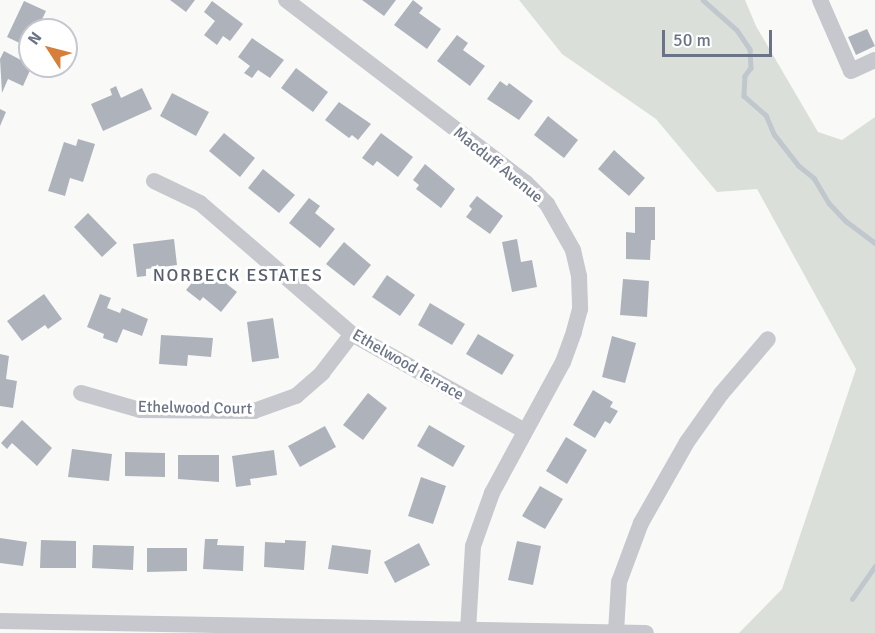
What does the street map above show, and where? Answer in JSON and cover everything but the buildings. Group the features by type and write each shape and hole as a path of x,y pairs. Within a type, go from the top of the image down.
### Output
{"street":[{"name":"Macduff Avenue","path":"286,0 526,183 547,204 562,226 573,250 579,276 580,309 563,362 492,493 473,546 468,630"},
{"path":"820,0 851,71 875,60"},
{"name":"Ethelwood Terrace","path":"154,181 200,203 352,334 525,431"},
{"name":"Ethelwood Court","path":"81,393 140,410 254,411 296,396 322,373 352,334"},
{"path":"616,632 619,582 645,514 687,442 721,394 768,339"},
{"path":"0,621 646,633"}],"shaded area":[{"path":"519,0 745,0 756,26 818,132 842,140 875,117 875,633 739,633 782,589 856,369 757,189 717,192 656,119 562,54"}],"waterway":[{"path":"703,0 737,30 750,49 751,68 745,76 744,96 766,115 774,134 798,165 814,178 829,203 846,221 875,243"},
{"path":"852,599 875,566"}],"district":[{"name":"NORBECK ESTATES","path":"238,275"}]}
